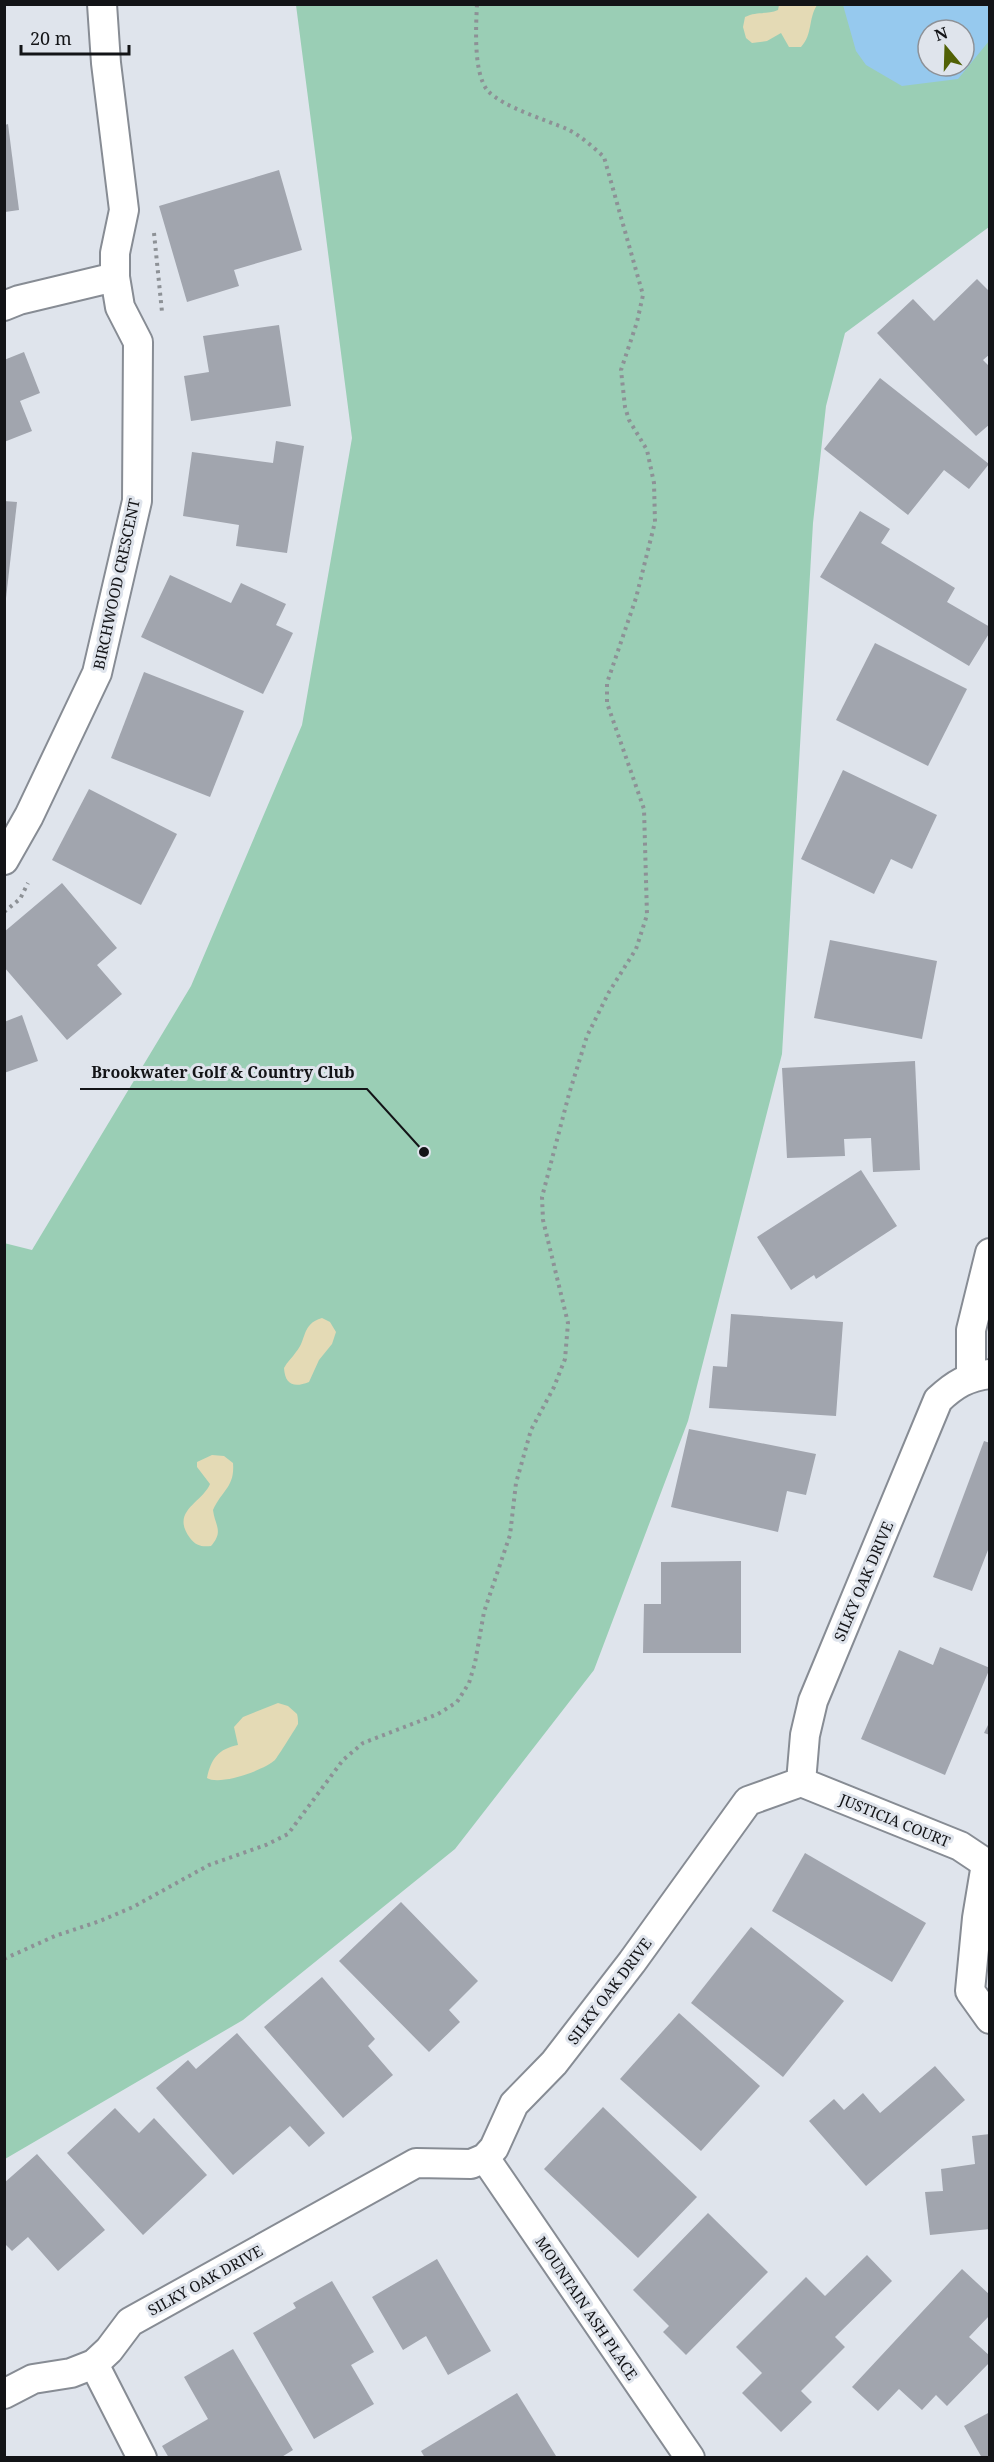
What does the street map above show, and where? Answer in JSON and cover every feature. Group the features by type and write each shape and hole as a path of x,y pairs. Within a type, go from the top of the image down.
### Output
{"street":[{"name":"BIRCHWOOD CRESCENT","path":"4,860 29,816 97,674 137,501 138,342 120,307 115,277 115,253 124,210 106,63 102,4"},
{"path":"4,306 115,277"},
{"path":"980,1376 971,1330 990,1253"},
{"name":"SILKY OAK DRIVE","path":"4,2394 33,2379 71,2373 94,2364 109,2350 130,2322 416,2163 471,2164 485,2158 494,2148 514,2104 576,2035 632,1962 748,1801 801,1782 805,1735 813,1701 938,1400 955,1384 980,1376"},
{"name":"JUSTICIA COURT","path":"801,1782 960,1846 988,1865 977,1918 970,1991 990,2019"},
{"name":"MOUNTAIN ASH PLACE","path":"485,2158 690,2457"},
{"path":"94,2364 142,2457"}],"path":[{"path":"4,1959 55,1936 111,1917 209,1865 266,1845 288,1834 343,1760 363,1743 438,1714 457,1702 469,1683 484,1612 510,1535 516,1483 531,1430 554,1388 565,1359 568,1323 543,1220 542,1197 587,1036 609,992 636,949 647,915 644,809 607,703 607,683 636,598 655,522 654,483 650,461 647,450 629,420 621,370 637,322 643,295 604,157 570,130 507,103 487,90 477,65 477,4"}],"green space":[{"path":"296,5 989,5 989,227 845,333 826,406 813,523 782,1054 688,1421 594,1670 455,1849 243,2020 5,2159 4,1243 32,1250 191,986 302,725 352,438"}],"sand":[{"path":"779,5 817,5 807,37 801,47 789,47 781,33 767,41 752,43 746,38 743,27 745,17 778,10"},
{"path":"322,1318 330,1322 336,1332 332,1344 319,1360 309,1382 299,1385 291,1384 286,1378 284,1368 299,1347 307,1328"},
{"path":"212,1455 224,1456 233,1463 233,1471 230,1483 213,1510 218,1528 217,1536 211,1546 205,1546 192,1541 185,1529 184,1521 185,1514 210,1484 197,1467 197,1462"},
{"path":"278,1703 288,1706 297,1714 298,1724 275,1760 242,1776 222,1780 207,1778 216,1756 225,1749 238,1745 234,1727 243,1717"}],"water":[{"path":"843,5 988,5 989,41 976,57 976,18 916,18 916,78 958,79 902,86 866,65 856,51"}],"building":[{"path":"8,124 19,210 5,212 5,125"},
{"path":"279,170 302,250 234,270 239,286 187,302 159,206"},
{"path":"977,279 990,292 990,354 983,360 990,367 990,424 976,436 877,333 913,299 934,321"},
{"path":"279,325 291,406 191,421 184,376 209,372 203,336"},
{"path":"24,352 40,393 20,401 32,431 4,442 4,360"},
{"path":"880,378 989,464 969,489 944,470 908,515 824,449"},
{"path":"276,441 304,446 287,553 236,546 239,525 183,516 192,452 273,463"},
{"path":"4,501 17,502 6,598 4,598"},
{"path":"860,511 890,529 881,543 955,588 947,602 990,627 990,632 969,666 820,577"},
{"path":"170,575 231,603 241,583 286,604 276,625 293,633 263,694 141,637"},
{"path":"875,643 967,689 928,766 836,720"},
{"path":"144,672 244,711 210,797 111,758"},
{"path":"843,770 937,815 912,869 891,859 874,894 801,859"},
{"path":"89,789 177,834 141,905 52,860"},
{"path":"62,883 117,948 97,965 122,994 67,1040 4,967 4,932"},
{"path":"830,940 937,961 922,1039 814,1018"},
{"path":"22,1015 38,1061 4,1073 4,1022"},
{"path":"915,1061 920,1170 873,1172 871,1138 844,1139 845,1156 787,1158 782,1068"},
{"path":"861,1170 897,1226 816,1279 814,1275 791,1290 757,1237"},
{"path":"731,1314 843,1322 836,1416 709,1408 713,1366 727,1367"},
{"path":"689,1429 816,1454 806,1495 787,1491 778,1532 671,1507"},
{"path":"984,1441 990,1443 990,1551 988,1550 972,1591 933,1577"},
{"path":"741,1561 741,1653 643,1653 644,1604 661,1604 661,1562"},
{"path":"940,1647 990,1668 945,1775 861,1739 899,1650 933,1665"},
{"path":"990,1721 990,1735 984,1733"},
{"path":"805,1853 926,1923 892,1982 772,1911"},
{"path":"401,1902 478,1981 449,2010 460,2022 429,2052 339,1961"},
{"path":"751,1927 844,2001 783,2077 691,2003"},
{"path":"322,1977 375,2039 368,2046 393,2075 343,2118 264,2027"},
{"path":"679,2013 760,2086 701,2151 620,2079"},
{"path":"237,2033 325,2133 309,2147 290,2126 233,2175 156,2088 188,2060 196,2069"},
{"path":"935,2066 965,2100 866,2186 809,2121 834,2099 844,2110 863,2093 880,2113"},
{"path":"603,2107 697,2197 638,2258 544,2169"},
{"path":"115,2108 139,2133 154,2118 207,2175 143,2235 67,2153"},
{"path":"990,2134 990,2229 930,2235 925,2192 943,2191 941,2169 975,2164 972,2136"},
{"path":"37,2154 105,2230 58,2271 28,2237 12,2251 4,2243 4,2183"},
{"path":"708,2213 768,2272 686,2355 663,2332 669,2326 633,2290"},
{"path":"867,2255 892,2281 835,2337 845,2347 801,2391 812,2402 781,2432 742,2393 762,2373 736,2347 806,2277 825,2296"},
{"path":"437,2259 491,2351 448,2375 426,2336 403,2350 372,2297"},
{"path":"962,2269 990,2295 990,2315 969,2337 990,2356 990,2362 947,2406 936,2395 922,2410 899,2389 878,2411 852,2387"},
{"path":"332,2281 374,2352 351,2365 374,2404 314,2439 253,2333 296,2308 293,2303"},
{"path":"233,2349 293,2450 280,2458 169,2458 162,2446 208,2419 184,2377"},
{"path":"517,2393 556,2456 425,2458 421,2451"},
{"path":"990,2412 990,2458 982,2458 964,2426"}],"place":[{"name":"Brookwater Golf & Country Club","path":"424,1152"}]}
